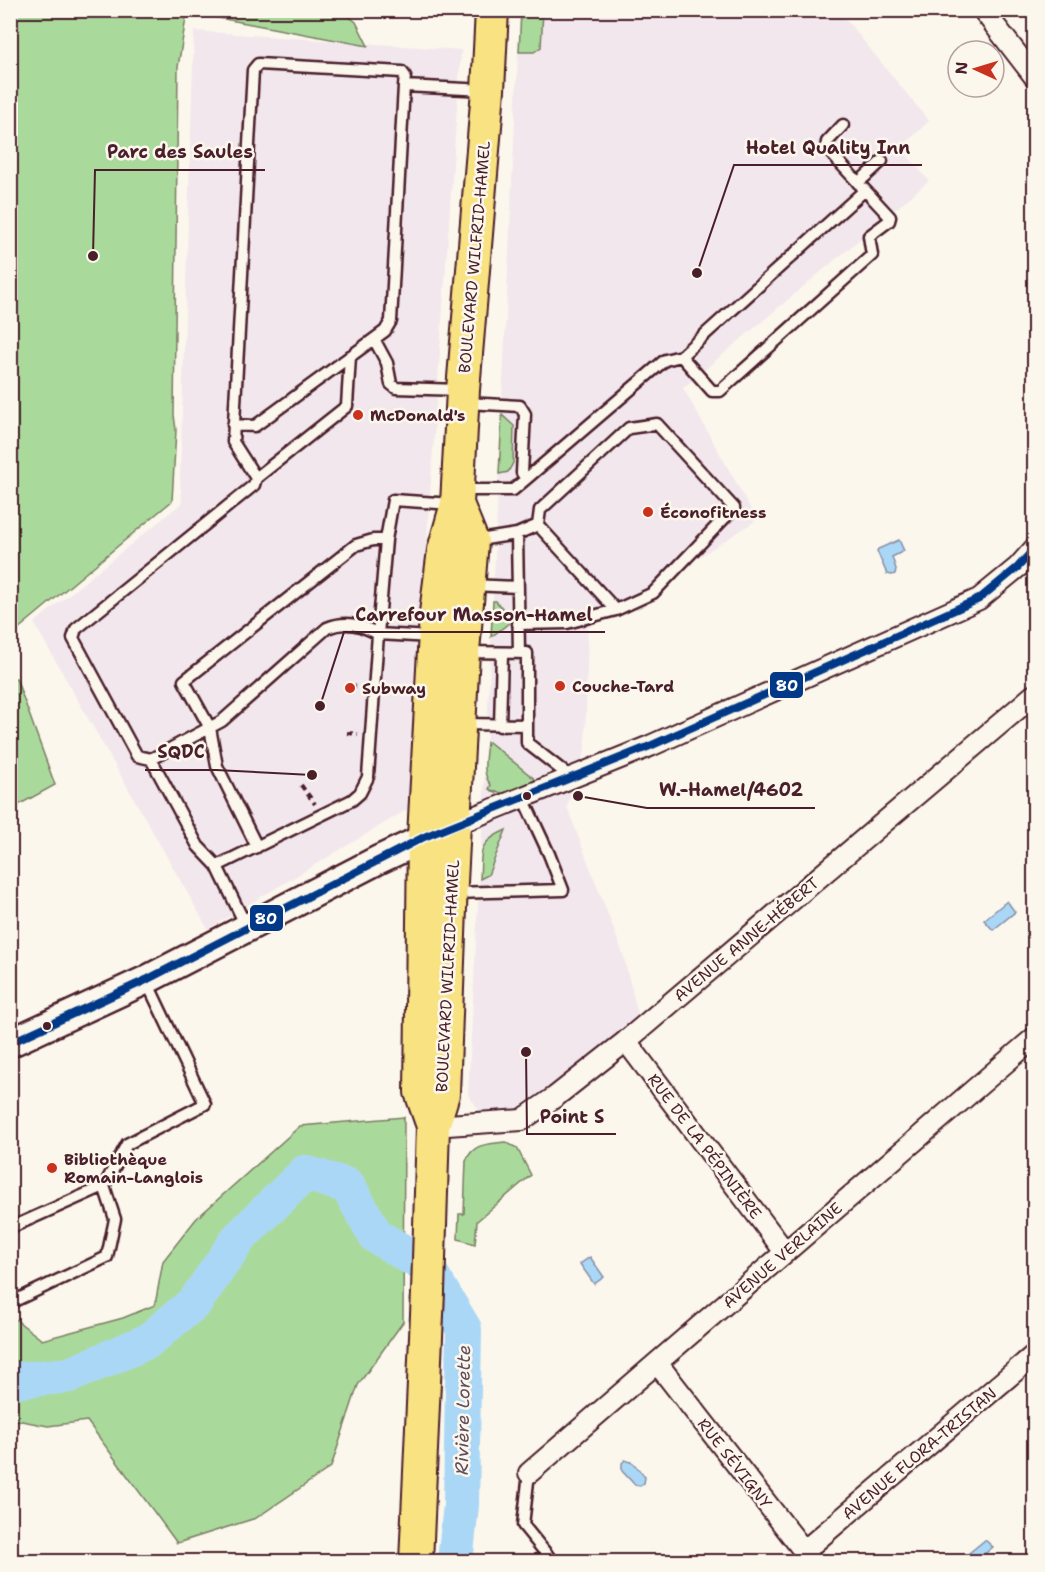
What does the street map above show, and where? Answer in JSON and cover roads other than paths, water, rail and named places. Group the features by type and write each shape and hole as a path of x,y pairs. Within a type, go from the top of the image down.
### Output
{"main road":[{"name":"BOULEVARD WILFRID-HAMEL","path":"433,1126 422,1092 424,837 435,637 444,550 457,497 492,10"},
{"name":"BOULEVARD WILFRID-HAMEL","path":"416,1562 433,1126 443,1094 450,893 463,652 472,541 457,497"},
{"path":"10,1043 146,980 424,837 454,825"}],"street":[{"path":"983,10 1032,66"},
{"path":"454,825 650,747 979,599 1018,567 1035,549"},
{"name":"AVENUE ANNE-HÉBERT","path":"433,1126 522,1120 555,1097 626,1041 1035,695"},
{"name":"AVENUE VERLAINE","path":"529,1473 1035,1038"},
{"name":"RUE DE LA PÉPINIÈRE","path":"626,1041 785,1252"},
{"name":"AVENUE FLORA-TRISTAN","path":"808,1556 1035,1355"},
{"name":"RUE SÉVIGNY","path":"657,1364 808,1556"}],"lane":[{"path":"233,425 255,426 385,331 391,321 405,76 402,72 258,64 253,70 233,425 233,442 256,478"},
{"path":"404,86 488,90"},
{"path":"681,356 712,391 720,391 872,255 869,236 889,221 890,217 826,148 827,142 843,125"},
{"path":"217,866 352,800 360,793 368,777 386,540 393,500 457,497 513,490 665,360 681,356 861,186 882,161"},
{"path":"374,339 387,363 392,384 396,388 520,406 525,414 522,473 526,479"},
{"path":"350,356 347,406 256,478 254,484 76,629 73,638 137,756 151,759 210,728 235,711 327,628 342,624 361,625 378,634 435,637"},
{"path":"518,624 567,623 616,610 653,592 734,508 657,424 629,428 540,510 538,525"},
{"path":"472,541 517,534 538,525"},
{"path":"538,525 616,610"},
{"path":"517,534 519,653"},
{"path":"256,847 217,766 210,728 184,681 356,545 373,540 386,540"},
{"path":"468,584 518,587"},
{"path":"463,652 527,654 527,743 573,778"},
{"path":"500,726 502,653"},
{"path":"459,724 526,725"},
{"path":"151,759 198,846 217,866 247,928"},
{"path":"450,893 563,890 523,798"},
{"path":"10,1228 104,1186 127,1144 205,1104 146,980"},
{"path":"10,1303 107,1257 115,1219 104,1186"},
{"path":"529,1473 523,1525 553,1562"}],"water":[{"path":"899,540 904,551 892,557 896,569 895,574 887,574 877,551"},
{"path":"1007,901 1015,912 993,930 984,920"},
{"path":"590,1257 604,1277 594,1284 580,1264"},
{"path":"625,1460 633,1463 645,1477 644,1483 640,1486 635,1485 622,1471 622,1463"},
{"path":"985,1540 993,1547 976,1561 969,1553"}],"waterway":[{"name":"Rivière Lorette","path":"10,1381 70,1375 148,1341 195,1302 239,1238 305,1173 348,1186 376,1236 426,1266 464,1329 461,1505 455,1562"}],"place":[{"name":"Parc des Saules","path":"93,256"},
{"name":"Hotel Quality Inn","path":"697,273"},
{"name":"McDonald's","path":"358,415"},
{"name":"Éconofitness","path":"648,512"},
{"name":"Couche-Tard","path":"560,686"},
{"name":"Subway","path":"350,688"},
{"name":"Carrefour Masson-Hamel","path":"320,706"},
{"name":"SQDC","path":"312,775"},
{"name":"W.-Hamel/4602","path":"578,796"},
{"name":"Point S","path":"526,1052"},
{"name":"Bibliothèque Romain-Langlois","path":"52,1168"}]}
